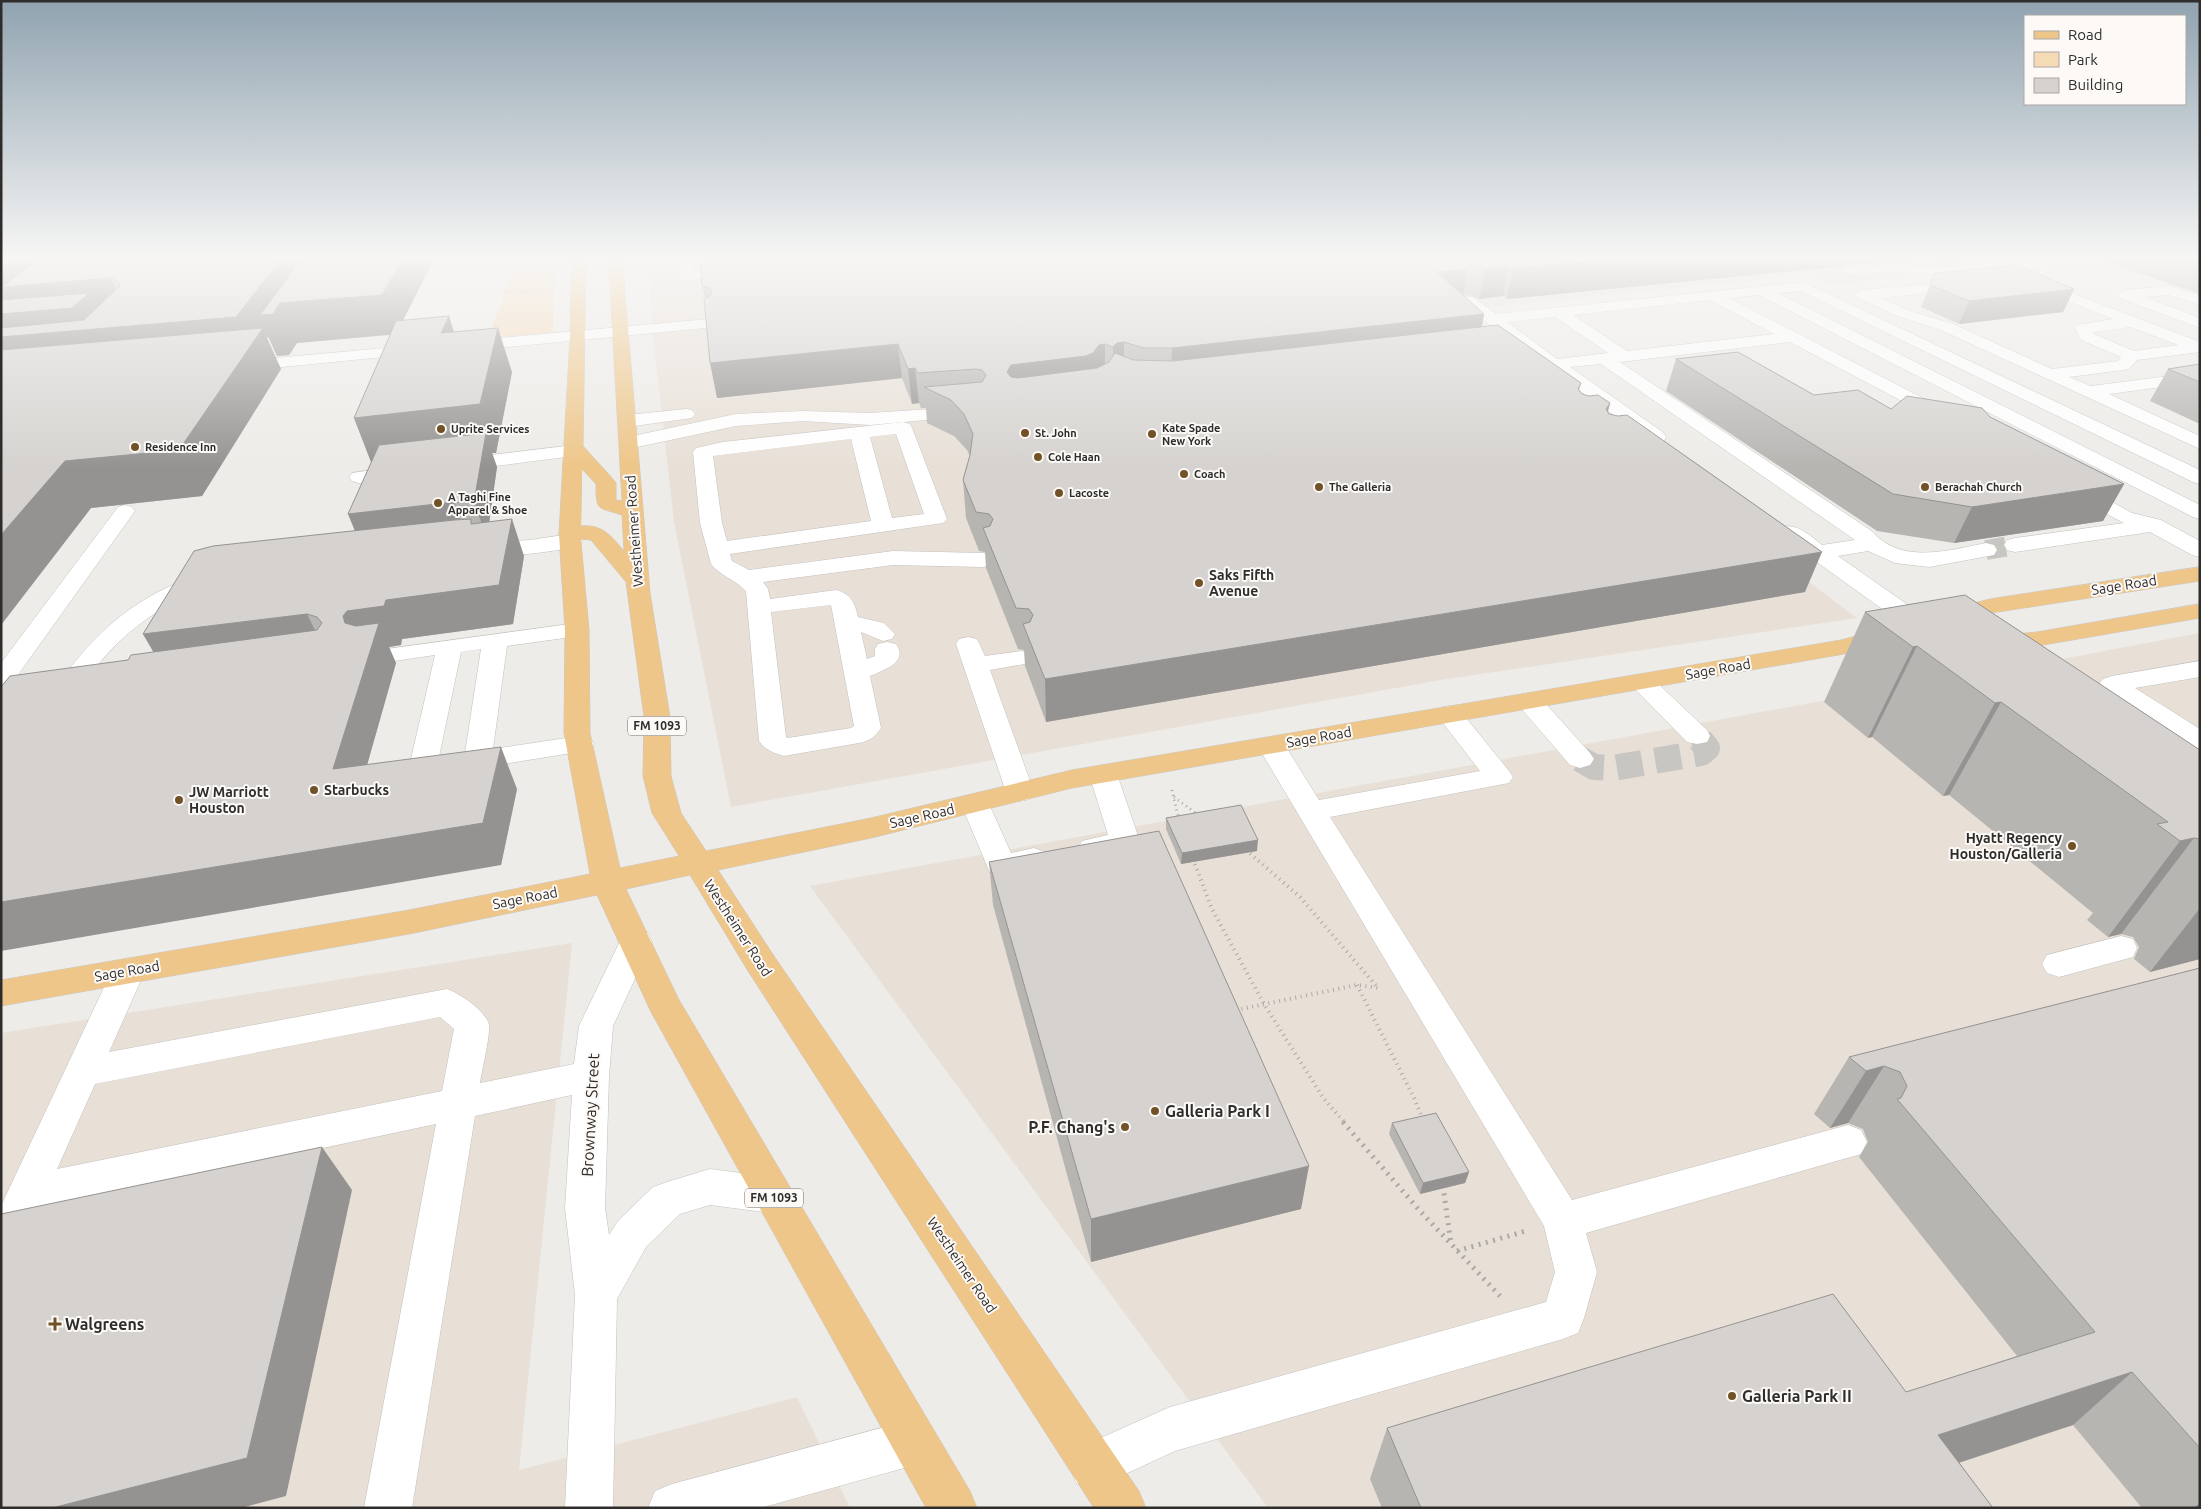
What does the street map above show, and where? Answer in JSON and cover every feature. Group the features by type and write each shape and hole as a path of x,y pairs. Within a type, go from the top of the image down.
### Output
{"main road":[{"name":"FM 1093","path":"578,327 571,537 577,630 577,733 607,882 636,942 662,1003 953,1508"},
{"name":"Westheimer Road","path":"621,327 637,581 657,717 656,776 667,813 697,864 1122,1508"},
{"path":"574,450 606,483 606,503 631,511"},
{"path":"571,537 590,532 599,534 637,581"},
{"name":"Sage Road","path":"1913,639 1990,606 2200,574"},
{"path":"1970,644 2037,639 2196,615"},
{"name":"Sage Road","path":"1,993 409,922 872,828 1072,779 1844,647 1913,639 1943,643"}],"street":[{"path":"230,367 264,357 440,348 671,327"},
{"path":"1502,327 1676,450"},
{"path":"1577,327 1614,357 1865,537 1871,544 1903,558 1929,560 1986,550"},
{"path":"1774,327 1956,422"},
{"path":"1834,327 2200,513"},
{"path":"1889,327 2200,478"},
{"path":"1948,327 2200,443"},
{"path":"2088,327 2083,328 2087,336 2132,356 2198,348"},
{"path":"2147,327 2198,348"},
{"path":"1525,367 1792,337"},
{"path":"1498,347 1525,344"},
{"path":"2050,374 2122,365 2132,356"},
{"path":"2088,392 2200,378"},
{"path":"626,421 769,406 870,411 976,406 915,417 870,419 803,416 736,420 628,443"},
{"path":"759,607 836,597 844,604 868,728 859,735 784,747 773,741 757,589 745,577 722,564 711,523 701,441 705,434 715,430 803,416"},
{"path":"1605,421 1630,418"},
{"path":"703,452 723,448 903,428 936,519 718,549"},
{"path":"859,432 883,526"},
{"path":"1634,442 1660,439"},
{"path":"437,468 574,450"},
{"path":"359,477 418,470"},
{"path":"2059,480 2125,517 2153,525 2200,550"},
{"path":"3,675 125,511"},
{"path":"1778,524 1818,552 1913,639"},
{"path":"2015,545 2153,525"},
{"path":"457,550 530,547 571,537"},
{"path":"1818,552 1871,544"},
{"path":"745,577 893,558 983,560"},
{"path":"95,694 76,695 68,690 82,668 114,635 139,614 166,596 223,577"},
{"path":"848,626 862,624 878,627 885,641 887,658 857,673"},
{"path":"374,657 577,630"},
{"path":"478,759 495,641"},
{"path":"450,646 424,763 427,766 580,744"},
{"path":"1020,792 971,654 1021,658"},
{"path":"2200,669 2112,684 2200,742"},
{"path":"1642,682 1697,736"},
{"path":"1529,701 1580,759"},
{"path":"1311,811 1499,777 1449,714"},
{"path":"1094,1466 1170,1430 1563,1318 1576,1272 1563,1221 1271,745"},
{"path":"975,804 1002,865 1125,842 1103,774"},
{"name":"Brownway Street","path":"589,1508 596,1295 585,1208 591,1076 596,1026 636,942"},
{"path":"2059,964 2121,948"},
{"path":"1,1251 128,971"},
{"path":"82,1072 447,1002 472,1025 388,1508"},
{"path":"28,1193 591,1076"},
{"path":"1563,1221 1848,1142"},
{"name":"Brownway Street","path":"596,1295 632,1234 667,1200 710,1188 772,1195"},
{"path":"672,1508 915,1442"}],"path":[{"path":"1164,764 1182,830"},
{"path":"1174,797 1205,820"},
{"path":"1243,848 1266,865 1327,925 1379,988"},
{"path":"1192,856 1212,909 1264,1004 1324,1099 1457,1250 1530,1328"},
{"path":"1227,1012 1357,985 1392,990 1417,984"},
{"path":"1357,985 1415,1100 1426,1128"},
{"path":"1441,1175 1452,1244"},
{"path":"1457,1250 1563,1221"}],"shaded area":[{"path":"653,327 1469,327 1857,618 1441,680 731,807 674,522"},
{"path":"2200,633 2200,778 2056,660"},
{"path":"1947,678 2200,865 2200,1508 1268,1508 810,886"},
{"path":"572,943 519,1470 797,1397 850,1508 1,1508 1,1033"}],"green space":[{"path":"492,327 553,327 553,332 488,338"}],"building":[{"path":"7,327 114,327 1,337 1,328"},
{"path":"393,327 444,327 441,333 498,328 480,404 354,418"},
{"name":"The Galleria","path":"707,327 1361,327 1172,348 1144,348 1124,342 1117,343 1113,347 1105,344 1099,345 1093,353 1086,356 1011,365 1007,372 1011,377 1018,378 1097,368 1109,362 1115,353 1133,360 1173,361 1476,327 1501,327 1581,383 1578,389 1582,394 1589,396 1598,395 1610,403 1606,409 1609,414 1627,415 1822,552 1045,679 1023,624 1030,622 1033,615 1029,609 1016,608 983,528 990,526 993,519 989,514 976,512 963,480 970,455 973,434 964,414 951,400 924,387 982,382 986,375 982,370 918,373 915,368 908,369 898,344 710,363"},
{"path":"263,328 179,450 65,461 1,535 1,350"},
{"path":"1738,352 1814,395 1858,390 1891,409 1907,396 1982,408 1990,417 2124,484 1972,507 1893,494 1676,359"},
{"path":"2200,364 2200,382 2168,369"},
{"path":"486,433 474,502 454,502 348,514 379,445"},
{"path":"471,519 471,524 512,519 499,585 386,600 384,606 347,611 343,616 345,623 356,626 379,623 333,769 501,747 483,823 1,902 1,687 10,676 128,660 131,655 317,630 322,623 317,617 307,614 143,634 194,551 213,546"},
{"path":"1965,595 2200,750 2200,839 2194,838 2180,841 2157,824 2168,822 2001,702 1995,703 1917,646 1913,647 1865,612"},
{"path":"1241,805 1258,840 1182,853 1166,818"},
{"name":"Galleria Park I","path":"1159,831 1309,1166 1091,1219 989,862"},
{"path":"2200,968 2200,1448 2132,1372 1938,1435 1993,1508 1421,1508 1387,1428 1833,1294 1906,1392 2095,1332 1897,1099 1901,1098 1907,1086 1900,1072 1884,1066 1866,1071 1849,1057"},
{"path":"1436,1113 1469,1172 1423,1183 1392,1123"},
{"name":"Walgreens","path":"322,1147 247,1458 52,1508 1,1508 1,1214"}],"tunnel":[{"path":"1986,550 2015,545"},
{"path":"1580,759 1594,767 1613,768 1701,753 1707,748 1697,736"}],"place":[{"name":"Uprite Services","path":"441,429"},
{"name":"St. John","path":"1025,433"},
{"name":"Kate Spade New York","path":"1152,434"},
{"name":"Residence Inn","path":"135,447"},
{"name":"Cole Haan","path":"1038,457"},
{"name":"Coach","path":"1184,474"},
{"name":"The Galleria","path":"1319,487"},
{"name":"Berachah Church","path":"1925,487"},
{"name":"Lacoste","path":"1059,493"},
{"name":"A Taghi Fine Apparel & Shoe","path":"438,503"},
{"name":"Saks Fifth Avenue","path":"1199,583"},
{"name":"Starbucks","path":"314,790"},
{"name":"JW Marriott Houston","path":"179,800"},
{"name":"Hyatt Regency Houston/Galleria","path":"2072,846"},
{"name":"Galleria Park I","path":"1155,1111"},
{"name":"P.F. Chang's","path":"1125,1127"},
{"name":"Walgreens","path":"55,1324"},
{"name":"Galleria Park II","path":"1732,1396"}]}
